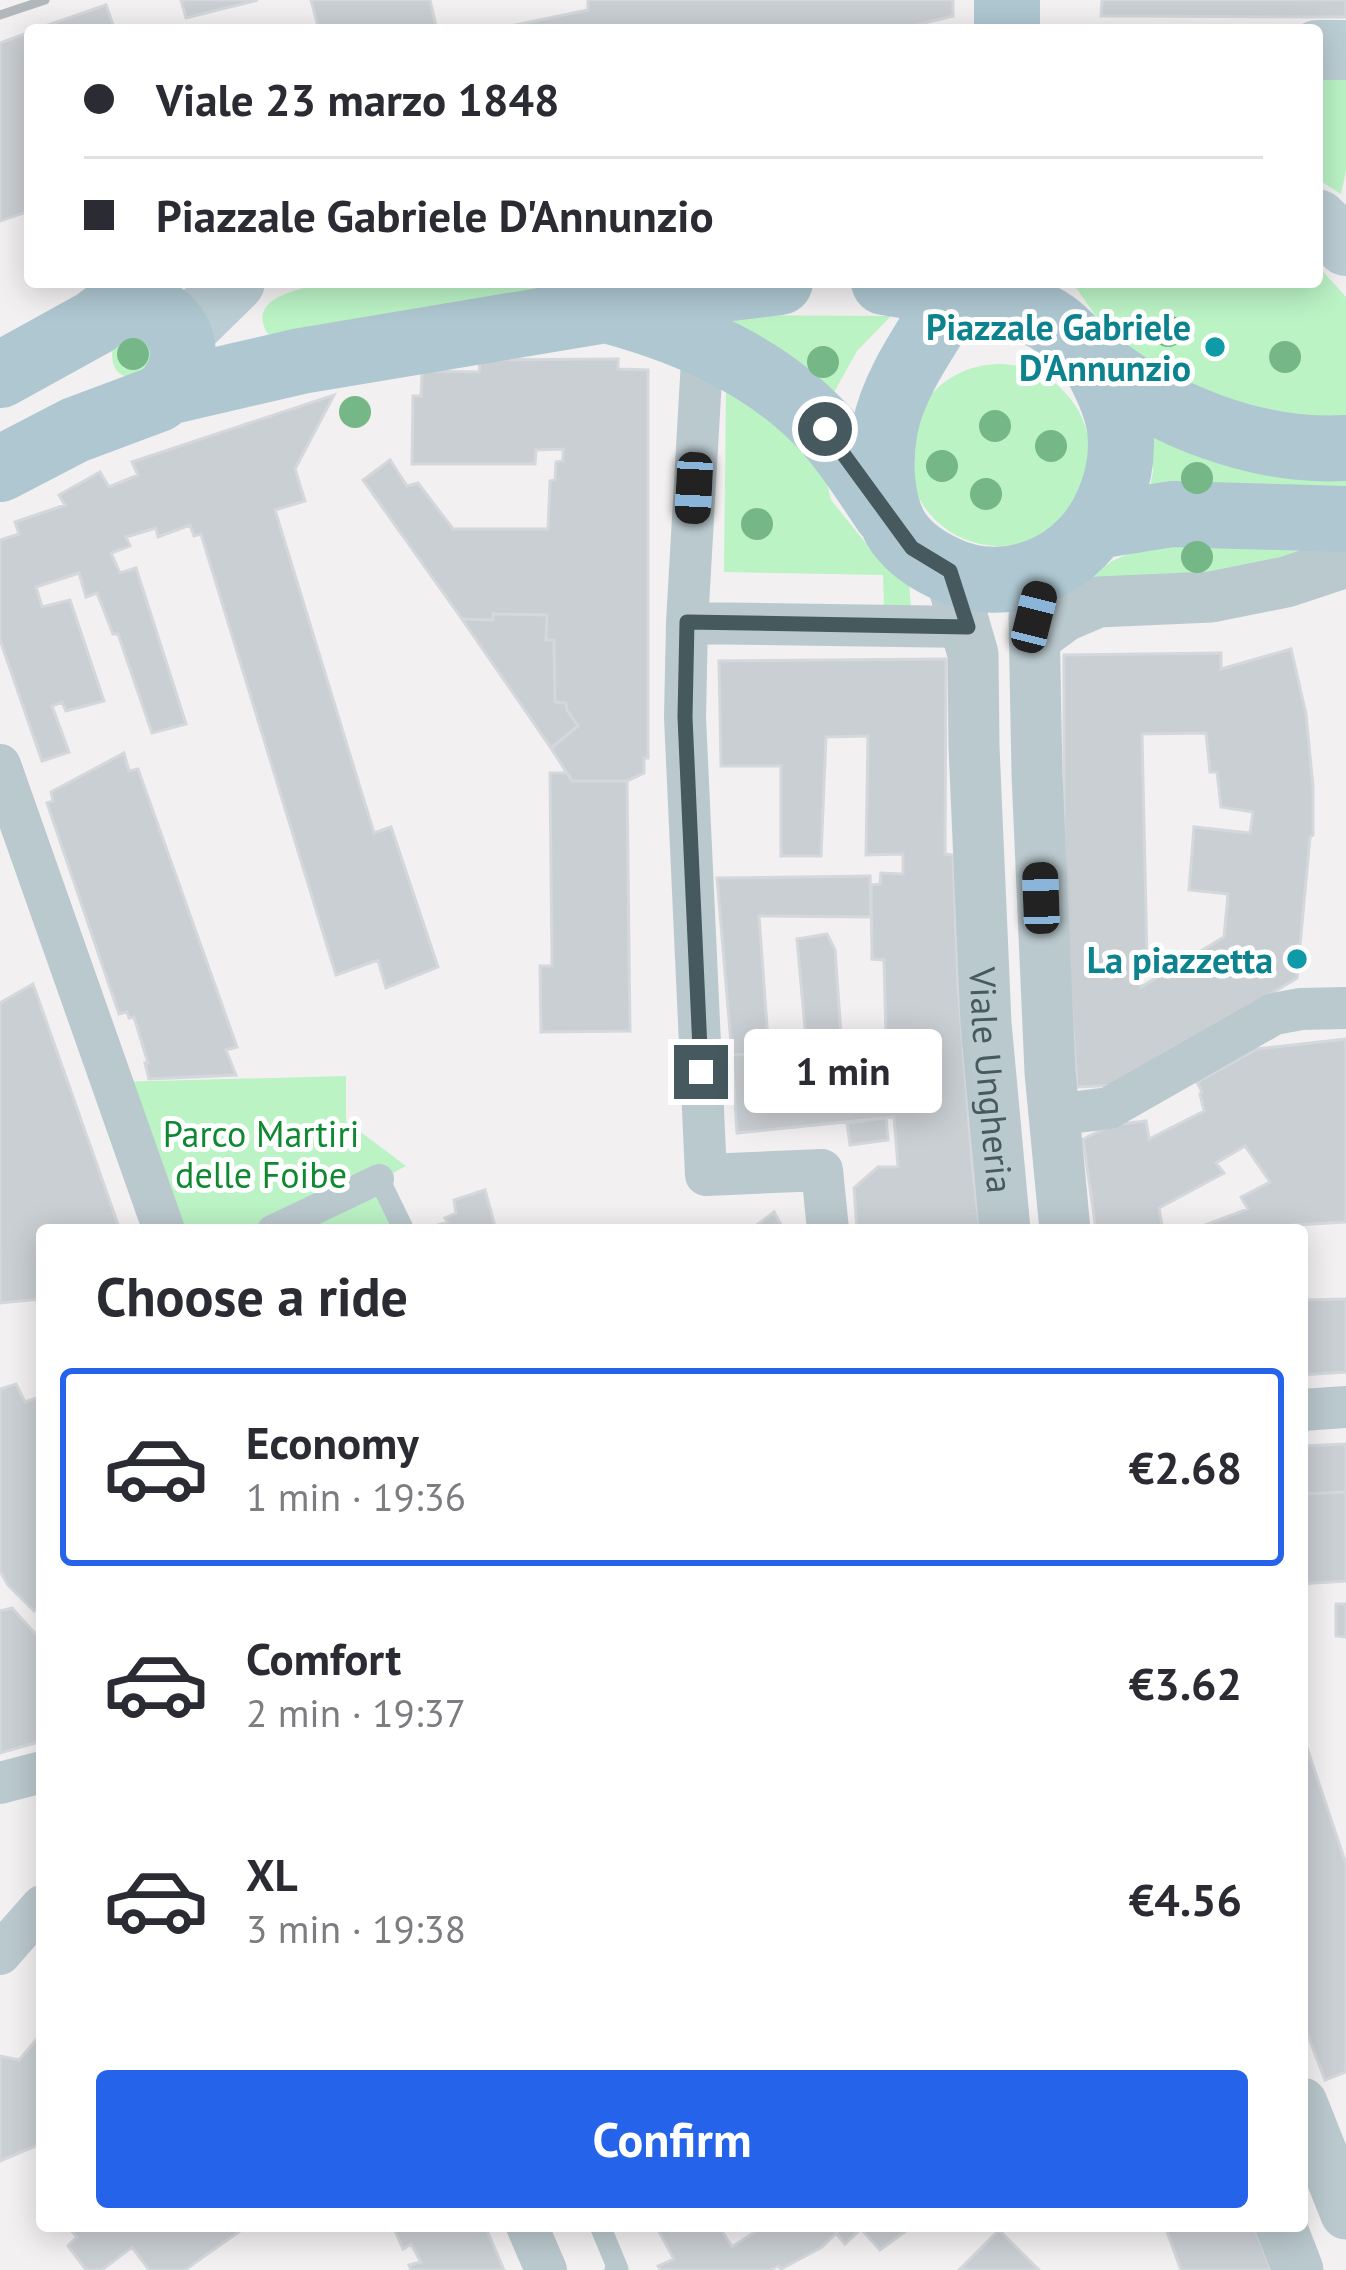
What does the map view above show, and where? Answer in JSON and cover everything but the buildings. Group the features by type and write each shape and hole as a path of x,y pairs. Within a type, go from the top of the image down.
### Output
{"main road":[{"path":"1323,225 1346,246"},
{"path":"0,469 75,430 155,340 227,288"},
{"path":"0,375 155,340 301,361 731,288"},
{"path":"893,524 882,482 886,422 899,389 957,288 1065,324 1130,386 1184,416 1287,448 1346,448"},
{"path":"607,310 652,322 751,368 825,429 893,524 958,599 970,578 1023,577 1077,550 1097,526 1118,478 1120,428 1112,398 1065,324"},
{"path":"1097,526 1172,514 1346,519"}],"street":[{"path":"703,343 685,717 706,1175 822,1170 827,1224"},
{"path":"1036,637 1065,616 1098,602 1211,597 1286,582 1346,562"},
{"name":"Viale Ungheria","path":"1046,569 1034,617 1041,898 1065,1224"},
{"path":"687,622 958,599"},
{"name":"Viale Ungheria","path":"958,599 973,654 986,1024 1004,1224"},
{"path":"0,765 162,1224"},
{"path":"1054,1115 1109,1108 1274,1014 1346,1008"},
{"path":"285,1224 379,1179"},
{"path":"1308,1410 1346,1407"},
{"path":"0,1783 36,1774"},
{"path":"0,1954 36,1913"},
{"path":"1308,2119 1346,2214"},
{"path":"530,2232 546,2270"},
{"path":"1283,2232 1298,2270"}],"lane":[{"path":"379,1179 401,1224"},
{"path":"603,2232 616,2270"}],"green space":[{"path":"1323,70 1346,70 1346,171 1341,194 1323,183"},
{"path":"1323,272 1346,297 1346,418 1273,415 1166,375 1130,351 1100,322 1076,288 1323,288"},
{"path":"554,288 285,340 267,333 264,310 293,291"},
{"path":"720,315 891,316 857,351 832,396"},
{"path":"149,338 151,366 136,375 120,374 112,359 115,340"},
{"path":"999,364 1034,370 1064,390 1084,420 1090,455 1084,490 1064,520 1034,540 999,546 964,540 934,520 914,490 908,455 914,420 934,390 964,370"},
{"path":"726,385 820,453 831,500 873,552 909,579 911,609 884,608 883,575 724,572"},
{"path":"1151,431 1346,469 1346,502 1147,500 1153,472"},
{"path":"1346,540 1215,576 1064,598 1112,561 1156,542"},
{"name":"Parco Martiri delle Foibe","path":"346,1076 346,1121 406,1166 380,1180 401,1224 162,1224 114,1082"}],"railway":[{"path":"0,15 45,0"}],"place":[{"name":"Piazzale Gabriele D'Annunzio","path":"1215,347"},
{"name":"La piazzetta","path":"1297,959"}],"route":[{"path":"701,1072 685,717 687,622 968,627 950,571 912,548 825,429"}]}
